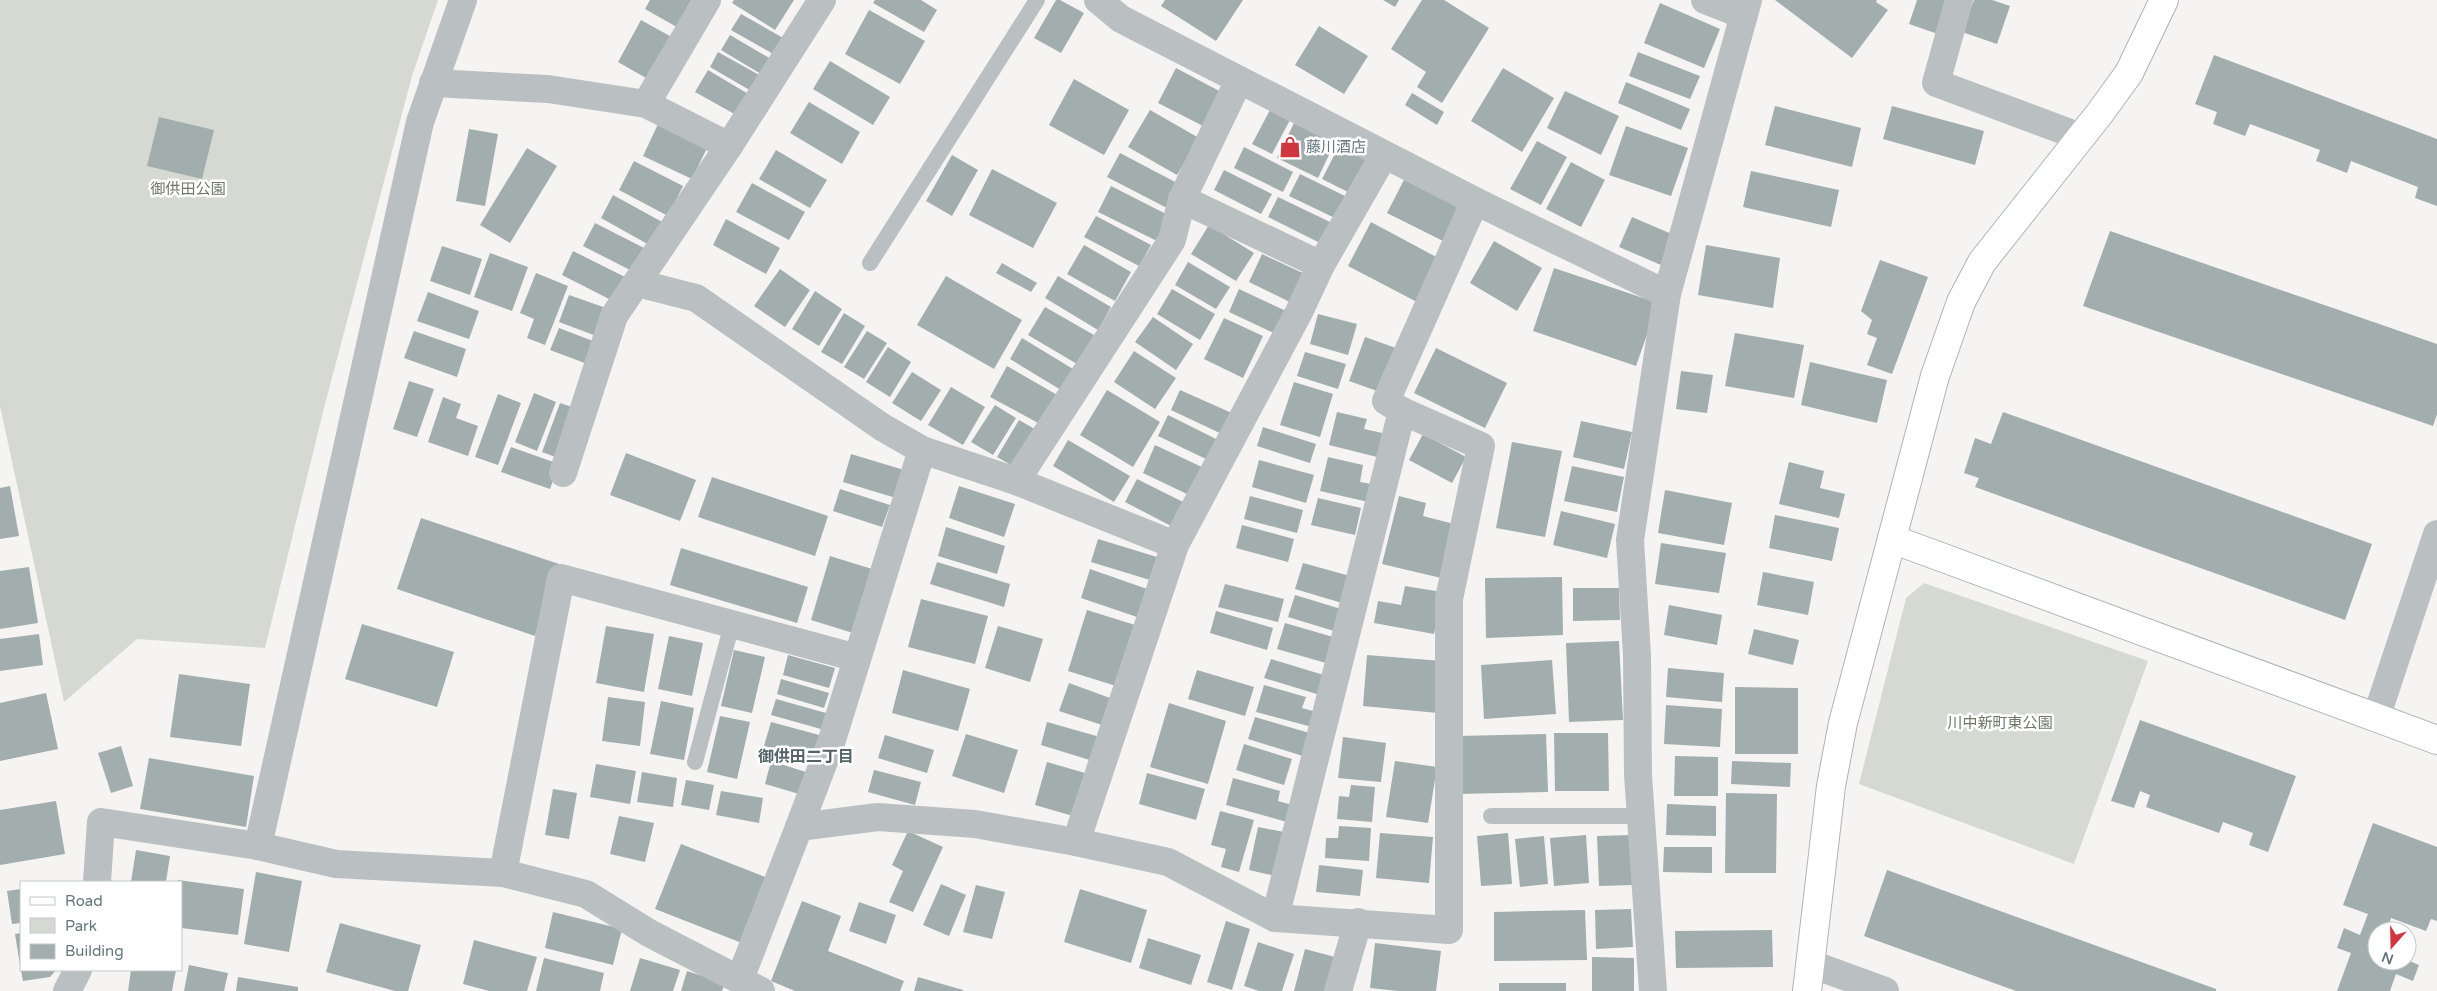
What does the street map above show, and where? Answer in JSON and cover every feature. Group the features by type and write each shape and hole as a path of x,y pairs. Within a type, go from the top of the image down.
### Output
{"street":[{"path":"258,846 420,122 463,0"},
{"path":"646,104 707,0"},
{"path":"563,473 614,316 729,146 822,0"},
{"path":"1098,0 1122,19 1239,80 1475,201 1667,294"},
{"path":"1653,991 1638,775 1637,655 1630,540 1667,294 1746,7 1705,0"},
{"path":"1959,0 1936,83 2081,138"},
{"path":"1807,991 1831,786 1843,723 1935,376 1961,302 1982,262 2081,138 2129,73 2164,0"},
{"path":"1016,480 1172,240 1182,199 1239,80"},
{"path":"434,83 548,89 646,104 729,146"},
{"path":"1076,842 1174,545 1299,312 1321,264 1384,154"},
{"path":"1182,199 1321,264"},
{"path":"799,827 878,817 975,824 1076,842 1168,862 1275,918 1358,922 1449,930 1449,599 1481,446 1402,411 1386,401 1475,201"},
{"path":"637,283 696,298 882,427 922,450 1016,480 1174,545"},
{"path":"1275,918 1402,411"},
{"path":"97,881 101,822 258,846 336,864 502,873 586,894 649,933 750,985 799,827 831,743 922,450"},
{"path":"2376,718 2437,534"},
{"path":"1892,539 2437,740"},
{"path":"502,873 561,578 857,658"},
{"path":"1338,991 1358,922"},
{"path":"1811,964 1885,991"},
{"path":"67,991 77,971"}],"lane":[{"path":"870,263 1037,0"},
{"path":"695,762 732,624"},
{"path":"1491,816 1641,816"}],"green space":[{"name":"御供田公園","path":"0,0 438,0 412,76 324,408 265,648 137,639 64,702 0,406"},
{"name":"川中新町東公園","path":"1924,583 2148,661 2074,864 1859,784 1906,598"}],"building":[{"path":"650,0 700,0 682,30 645,9"},
{"path":"734,0 794,0 775,30 732,3"},
{"path":"875,0 921,0 937,10 924,32 873,3"},
{"path":"1056,0 1060,0 1084,13 1061,53 1034,38"},
{"path":"1165,0 1243,0 1216,41 1161,6"},
{"path":"1383,0 1399,0 1395,7"},
{"path":"1422,0 1444,0 1489,28 1442,103 1417,87 1426,72 1391,49"},
{"path":"1775,0 1877,0 1876,2 1888,10 1852,58"},
{"path":"1917,0 1949,0 1938,34 1909,24"},
{"path":"1974,0 1992,0 2010,6 1997,44 1962,32"},
{"path":"1660,3 1720,29 1704,68 1644,43"},
{"path":"869,10 925,41 900,84 845,54"},
{"path":"741,14 785,39 775,55 731,30"},
{"path":"641,20 677,40 653,82 618,62"},
{"path":"1319,26 1368,56 1344,94 1295,65"},
{"path":"730,35 771,59 761,74 721,50"},
{"path":"718,52 761,76 753,92 710,67"},
{"path":"1638,52 1700,76 1690,99 1629,76"},
{"path":"2214,55 2437,139 2437,206 2415,198 2418,187 2351,161 2347,173 2316,161 2320,150 2250,124 2245,136 2213,124 2217,112 2195,104"},
{"path":"830,61 890,97 873,125 813,89"},
{"path":"1176,68 1223,93 1205,127 1158,103"},
{"path":"1503,68 1554,98 1522,152 1471,121"},
{"path":"708,70 750,95 738,116 695,92"},
{"path":"1074,79 1129,110 1104,155 1049,125"},
{"path":"1626,82 1690,109 1681,130 1618,103"},
{"path":"1565,91 1619,116 1601,155 1547,128"},
{"path":"1412,93 1444,112 1437,125 1405,105"},
{"path":"809,102 860,132 842,164 790,133"},
{"path":"1775,106 1861,128 1852,167 1765,145"},
{"path":"1892,106 1984,131 1975,165 1883,139"},
{"path":"1271,108 1291,118 1272,154 1252,144"},
{"path":"1150,110 1199,138 1177,175 1128,147"},
{"path":"159,117 214,130 202,179 147,166"},
{"path":"659,122 708,146 692,179 643,156"},
{"path":"1294,123 1335,142 1318,178 1277,158"},
{"path":"1626,126 1688,148 1671,196 1609,175"},
{"path":"469,129 498,134 485,206 456,201"},
{"path":"1537,141 1567,157 1541,205 1510,189"},
{"path":"1339,146 1369,160 1352,194 1322,179"},
{"path":"1244,147 1293,172 1283,192 1234,168"},
{"path":"527,148 557,166 510,243 480,225"},
{"path":"776,150 827,180 810,208 759,179"},
{"path":"1120,153 1179,184 1167,208 1107,177"},
{"path":"952,155 978,170 952,216 926,201"},
{"path":"634,161 683,186 668,216 619,190"},
{"path":"1571,162 1605,180 1581,227 1546,209"},
{"path":"992,169 1057,203 1033,248 969,215"},
{"path":"1224,170 1272,194 1261,214 1214,190"},
{"path":"1751,171 1839,190 1831,227 1743,207"},
{"path":"1300,174 1347,197 1337,219 1289,196"},
{"path":"1406,176 1466,207 1447,243 1387,213"},
{"path":"752,183 805,212 789,240 736,212"},
{"path":"1111,186 1170,216 1157,241 1098,212"},
{"path":"613,195 664,223 651,246 601,218"},
{"path":"1278,197 1330,222 1320,243 1268,217"},
{"path":"1096,216 1151,245 1139,266 1084,237"},
{"path":"1632,217 1674,235 1661,265 1619,247"},
{"path":"726,219 780,248 766,274 713,245"},
{"path":"1371,222 1440,259 1417,302 1348,266"},
{"path":"595,223 648,250 636,273 583,246"},
{"path":"1209,225 1254,253 1236,281 1191,254"},
{"path":"2110,231 2437,344 2437,414 2433,426 2083,306"},
{"path":"1494,241 1542,268 1517,311 1470,283"},
{"path":"1084,245 1131,272 1115,301 1067,274"},
{"path":"1706,245 1780,258 1773,308 1698,295"},
{"path":"442,246 482,259 470,295 430,281"},
{"path":"573,251 627,278 615,302 562,275"},
{"path":"490,253 528,267 512,311 474,297"},
{"path":"1262,254 1307,275 1294,304 1249,282"},
{"path":"1880,260 1928,277 1892,374 1867,365 1877,338 1867,334 1872,320 1861,311"},
{"path":"1188,262 1230,287 1216,309 1175,285"},
{"path":"1002,263 1037,283 1031,292 996,273"},
{"path":"1554,268 1658,303 1636,366 1533,331"},
{"path":"780,269 810,290 785,327 754,306"},
{"path":"536,273 568,286 545,345 527,338 534,319 520,313"},
{"path":"946,276 1022,320 994,369 917,325"},
{"path":"1058,276 1111,307 1098,330 1045,298"},
{"path":"1172,289 1215,314 1200,340 1157,314"},
{"path":"1239,289 1286,311 1276,334 1229,312"},
{"path":"815,291 842,309 819,346 792,329"},
{"path":"428,292 479,311 469,339 417,321"},
{"path":"569,295 609,309 599,337 559,322"},
{"path":"1045,307 1094,335 1077,364 1028,335"},
{"path":"844,313 865,326 842,364 821,352"},
{"path":"1318,314 1357,324 1348,355 1310,344"},
{"path":"1153,317 1193,344 1176,370 1135,342"},
{"path":"1224,318 1263,336 1243,378 1204,359"},
{"path":"559,328 598,343 590,365 550,350"},
{"path":"414,331 466,349 457,377 404,358"},
{"path":"867,331 887,343 864,379 844,367"},
{"path":"1735,333 1804,345 1794,398 1725,386"},
{"path":"1365,337 1396,348 1380,392 1349,381"},
{"path":"1022,338 1073,369 1061,390 1010,359"},
{"path":"888,347 911,362 890,397 866,382"},
{"path":"1436,348 1507,383 1485,428 1414,393"},
{"path":"1134,351 1176,378 1155,409 1114,382"},
{"path":"1305,352 1346,364 1338,389 1297,376"},
{"path":"1810,362 1887,380 1877,423 1801,405"},
{"path":"1007,366 1059,396 1042,425 990,397"},
{"path":"1681,371 1713,375 1707,413 1676,409"},
{"path":"912,372 941,390 921,421 892,403"},
{"path":"409,381 434,389 417,437 393,429"},
{"path":"1294,382 1333,394 1320,437 1280,425"},
{"path":"951,387 985,407 963,445 928,425"},
{"path":"1107,390 1160,422 1133,467 1080,435"},
{"path":"1180,390 1234,414 1224,435 1171,410"},
{"path":"534,393 556,402 537,451 515,442"},
{"path":"498,394 521,403 498,465 475,457"},
{"path":"443,397 461,404 456,418 478,426 468,456 428,442"},
{"path":"560,403 578,409 561,459 542,452"},
{"path":"995,405 1016,418 993,455 971,442"},
{"path":"1337,412 1367,419 1364,429 1387,434 1381,458 1329,445"},
{"path":"2003,412 2372,544 2345,620 1975,487 1979,478 1964,473 1975,438 1991,444"},
{"path":"1168,415 1218,440 1208,460 1158,436"},
{"path":"1019,420 1040,432 1018,469 997,457"},
{"path":"1581,421 1632,432 1624,469 1573,457"},
{"path":"1263,427 1316,444 1310,463 1257,446"},
{"path":"1423,434 1466,457 1452,483 1409,460"},
{"path":"1068,440 1130,476 1114,502 1053,466"},
{"path":"1512,442 1562,451 1545,537 1496,528"},
{"path":"1155,445 1204,468 1191,496 1143,473"},
{"path":"511,447 559,464 550,489 501,472"},
{"path":"626,453 696,480 680,521 610,495"},
{"path":"851,454 904,470 896,498 843,482"},
{"path":"1328,457 1363,465 1360,482 1377,485 1373,503 1320,491"},
{"path":"1259,460 1314,475 1306,503 1252,487"},
{"path":"1789,462 1824,471 1820,488 1845,494 1839,518 1779,504"},
{"path":"1572,466 1624,477 1617,512 1564,501"},
{"path":"712,477 828,516 815,556 698,517"},
{"path":"1137,479 1187,504 1175,528 1125,502"},
{"path":"10,486 19,536 0,539 0,488"},
{"path":"959,486 1015,504 1004,537 949,518"},
{"path":"840,489 890,505 882,527 833,511"},
{"path":"1665,490 1732,503 1724,545 1658,533"},
{"path":"1250,496 1303,510 1297,533 1244,519"},
{"path":"1399,496 1426,503 1423,516 1454,524 1441,578 1382,564"},
{"path":"1318,498 1361,508 1355,535 1311,525"},
{"path":"1561,511 1615,524 1607,558 1553,545"},
{"path":"1775,515 1839,528 1832,561 1769,548"},
{"path":"421,518 559,564 535,636 397,589"},
{"path":"1242,525 1294,539 1288,562 1236,548"},
{"path":"946,527 1005,546 997,574 938,556"},
{"path":"1098,539 1157,557 1150,580 1091,562"},
{"path":"1661,543 1726,553 1719,593 1655,584"},
{"path":"681,548 808,587 797,623 670,585"},
{"path":"830,556 872,569 853,633 811,620"},
{"path":"937,562 1010,584 1004,607 930,584"},
{"path":"1303,563 1350,576 1342,603 1295,589"},
{"path":"29,567 38,623 0,629 0,571"},
{"path":"1090,569 1150,590 1140,618 1081,598"},
{"path":"1763,572 1814,582 1808,615 1757,605"},
{"path":"1562,577 1563,635 1486,638 1485,578"},
{"path":"1225,584 1284,599 1278,622 1218,607"},
{"path":"1405,586 1442,592 1434,634 1374,623 1378,601 1401,605"},
{"path":"1573,588 1619,588 1620,620 1573,621"},
{"path":"1295,595 1341,609 1334,631 1288,617"},
{"path":"921,599 988,616 975,664 908,647"},
{"path":"1669,605 1722,615 1717,645 1664,635"},
{"path":"1087,610 1135,625 1116,686 1068,671"},
{"path":"1216,611 1273,628 1267,650 1210,633"},
{"path":"1285,623 1333,637 1326,663 1277,649"},
{"path":"362,624 454,652 437,707 345,679"},
{"path":"606,626 654,634 644,692 596,683"},
{"path":"998,626 1043,639 1030,682 985,668"},
{"path":"1754,629 1799,640 1793,665 1748,654"},
{"path":"39,634 43,665 0,671 0,639"},
{"path":"669,636 703,643 692,696 658,689"},
{"path":"1619,641 1623,720 1569,722 1566,643"},
{"path":"734,650 765,657 752,713 721,706"},
{"path":"788,655 835,668 829,688 783,675"},
{"path":"1367,655 1442,661 1438,713 1363,706"},
{"path":"1271,659 1327,676 1320,695 1264,678"},
{"path":"1552,660 1556,714 1484,719 1481,665"},
{"path":"1668,668 1724,673 1722,702 1666,697"},
{"path":"903,670 970,689 958,731 892,713"},
{"path":"1197,670 1254,687 1245,716 1188,699"},
{"path":"179,674 250,684 241,746 170,737"},
{"path":"781,679 829,693 824,708 777,694"},
{"path":"1069,683 1110,698 1102,725 1059,711"},
{"path":"1264,685 1306,697 1302,708 1316,712 1312,727 1256,712"},
{"path":"1735,687 1798,688 1798,754 1735,754"},
{"path":"46,693 58,749 0,761 0,703"},
{"path":"608,697 645,702 640,746 602,741"},
{"path":"776,699 826,713 821,729 771,715"},
{"path":"661,701 694,708 684,760 650,754"},
{"path":"1169,703 1226,721 1208,784 1150,767"},
{"path":"1666,705 1722,709 1720,747 1664,744"},
{"path":"720,716 750,722 737,779 707,772"},
{"path":"1255,717 1313,734 1306,757 1248,739"},
{"path":"2140,720 2296,776 2268,852 2249,845 2253,833 2223,822 2219,833 2146,807 2150,795 2140,791 2134,808 2111,801"},
{"path":"771,722 823,736 817,761 764,746"},
{"path":"1047,722 1100,737 1093,761 1041,745"},
{"path":"1554,733 1608,733 1609,791 1555,791"},
{"path":"966,734 1018,750 1004,793 952,776"},
{"path":"1546,734 1548,792 1457,794 1456,736"},
{"path":"885,735 934,750 927,773 878,758"},
{"path":"1343,737 1386,743 1381,782 1338,778"},
{"path":"1244,744 1292,759 1284,785 1236,770"},
{"path":"121,746 133,786 111,793 98,753"},
{"path":"1675,756 1718,757 1718,796 1674,796"},
{"path":"149,758 254,776 246,827 140,809"},
{"path":"771,761 812,774 806,796 765,784"},
{"path":"1395,761 1437,767 1428,823 1386,817"},
{"path":"1732,761 1791,763 1790,787 1731,784"},
{"path":"1047,762 1085,773 1073,816 1035,805"},
{"path":"596,764 636,771 630,804 590,797"},
{"path":"874,770 921,782 915,805 868,792"},
{"path":"642,772 677,778 673,807 637,802"},
{"path":"1147,773 1205,789 1196,820 1139,804"},
{"path":"1233,778 1280,791 1278,801 1292,805 1287,822 1226,805"},
{"path":"686,780 714,785 709,810 681,805"},
{"path":"1351,785 1375,787 1372,822 1337,819 1339,796 1349,797"},
{"path":"553,789 577,793 569,839 545,835"},
{"path":"721,791 763,798 759,823 716,815"},
{"path":"1726,793 1777,794 1776,873 1725,873"},
{"path":"56,801 65,854 0,865 0,810"},
{"path":"1667,804 1716,806 1716,836 1666,835"},
{"path":"1220,811 1254,820 1239,872 1221,867 1226,849 1211,845"},
{"path":"619,816 654,823 645,862 610,854"},
{"path":"2373,823 2437,847 2437,921 2431,919 2426,931 2417,928 2417,921 2399,921 2391,918 2390,921 2367,921 2367,971 2417,971 2413,981 2396,974 2390,991 2337,991 2351,953 2337,948 2344,928 2360,935 2368,914 2343,905"},
{"path":"1339,826 1371,828 1369,861 1325,858 1326,838 1338,838"},
{"path":"1258,827 1289,833 1279,877 1249,870"},
{"path":"908,831 943,847 913,912 889,902 903,871 892,865"},
{"path":"1380,833 1433,837 1429,883 1376,878"},
{"path":"1508,833 1512,884 1481,886 1477,836"},
{"path":"1586,835 1589,883 1554,886 1550,838"},
{"path":"1632,835 1634,885 1599,886 1597,836"},
{"path":"1544,836 1548,884 1520,887 1515,839"},
{"path":"681,844 773,880 747,945 655,909"},
{"path":"1664,847 1712,847 1712,873 1663,872"},
{"path":"136,850 170,856 166,881 131,881"},
{"path":"1319,865 1363,870 1360,896 1316,892"},
{"path":"1887,870 2216,989 2216,991 2016,991 1864,936"},
{"path":"256,872 302,881 289,952 244,944"},
{"path":"178,880 244,889 238,935 182,928 182,881"},
{"path":"941,884 966,895 949,936 923,925"},
{"path":"976,885 1005,892 992,939 963,932"},
{"path":"20,889 20,923 12,924 7,891"},
{"path":"1080,889 1147,910 1131,963 1064,942"},
{"path":"802,901 841,916 828,951 904,981 900,991 795,991 771,981"},
{"path":"859,902 896,915 886,944 849,931"},
{"path":"1631,909 1633,947 1596,949 1595,910"},
{"path":"1585,910 1587,960 1494,961 1494,912"},
{"path":"553,912 622,929 613,965 545,948"},
{"path":"1226,921 1250,929 1232,990 1207,982"},
{"path":"340,923 421,945 408,991 395,991 326,972"},
{"path":"1772,930 1773,967 1676,968 1675,931"},
{"path":"20,933 20,965 15,934"},
{"path":"1148,938 1201,955 1191,985 1139,968"},
{"path":"474,940 537,957 527,991 489,991 463,984"},
{"path":"1258,942 1294,954 1282,991 1259,991 1244,986"},
{"path":"1375,943 1441,951 1436,991 1398,991 1370,988"},
{"path":"1305,949 1335,957 1326,991 1294,991"},
{"path":"1592,957 1634,958 1634,991 1592,991"},
{"path":"544,958 604,973 600,991 536,991"},
{"path":"640,958 680,970 673,991 630,991"},
{"path":"189,965 228,973 224,991 184,991"},
{"path":"21,971 55,971 50,977 23,981"},
{"path":"131,971 176,971 172,991 128,991"},
{"path":"687,971 725,983 722,991 681,991"},
{"path":"238,977 298,987 298,991 236,991"},
{"path":"918,977 963,990 963,991 914,991"},
{"path":"1499,983 1566,983 1566,991 1499,991"}],"place":[{"name":"藤川酒店","path":"1290,147"}],"district":[{"name":"御供田二丁目","path":"806,757"}]}
